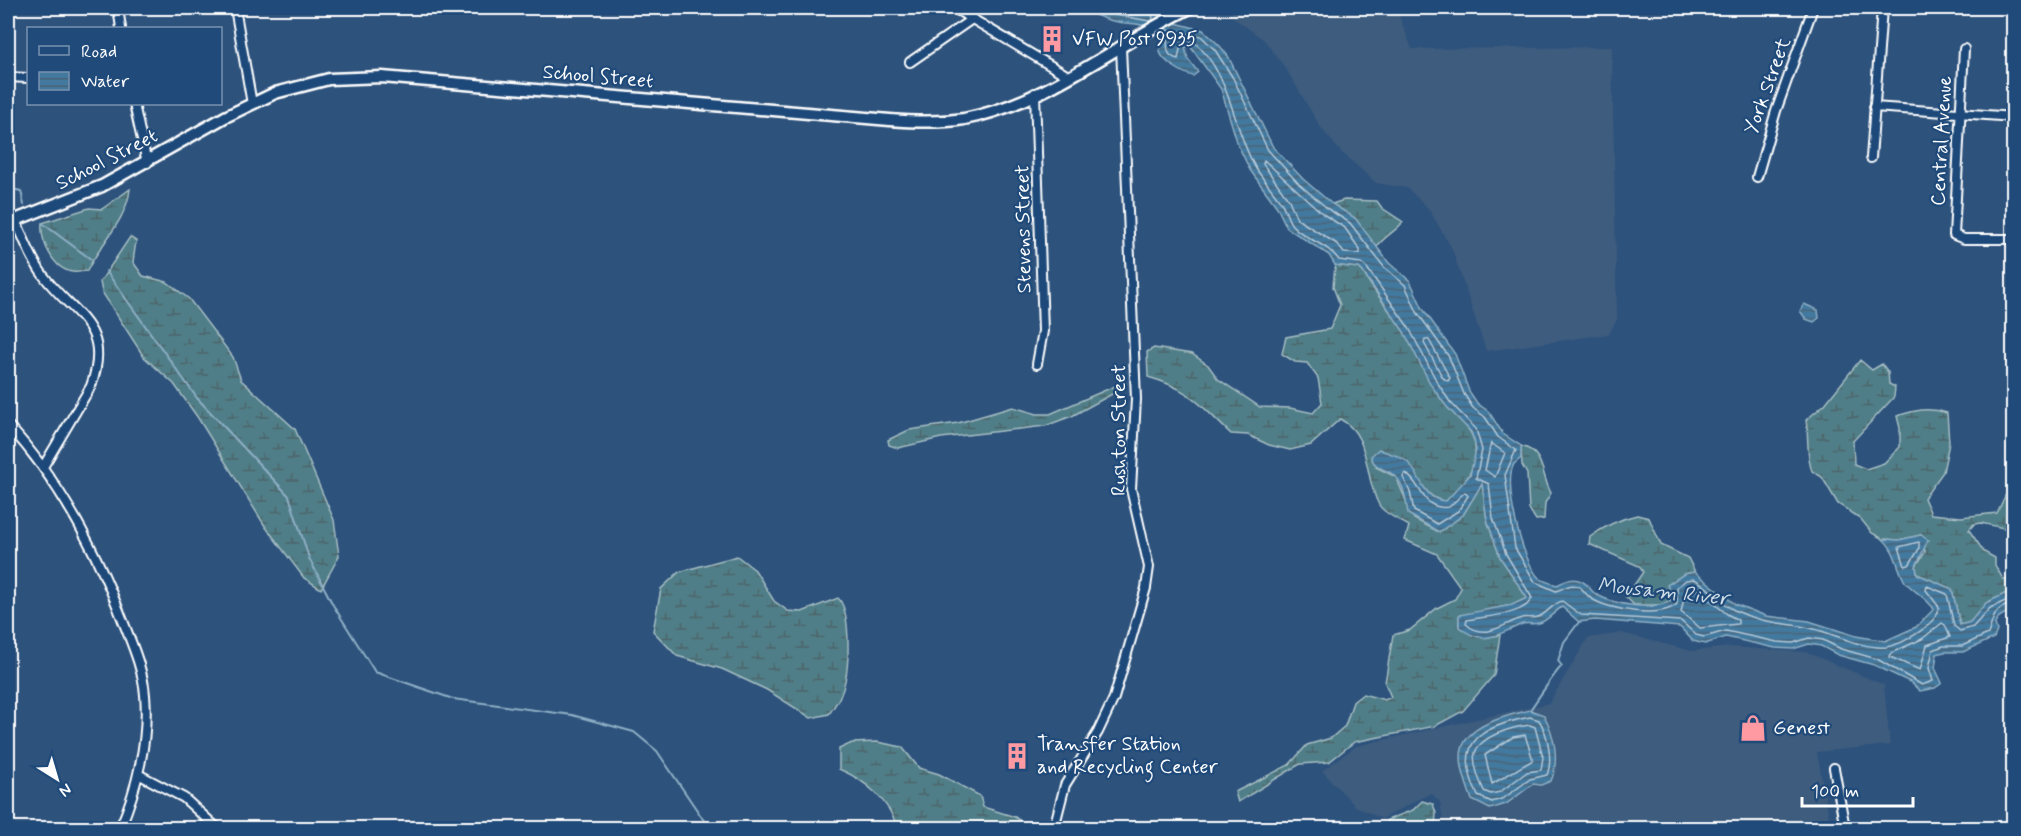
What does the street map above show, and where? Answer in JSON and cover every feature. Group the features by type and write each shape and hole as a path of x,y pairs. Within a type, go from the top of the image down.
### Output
{"street":[{"path":"118,8 121,27"},
{"path":"235,8 252,104"},
{"path":"954,8 1068,76"},
{"name":"School Street","path":"12,222 80,196 147,163 275,93 329,78 382,77 924,122 981,115 1035,93 1190,8"},
{"name":"York Street","path":"1757,177 1776,111 1813,8"},
{"path":"1871,158 1882,8"},
{"path":"910,62 972,19"},
{"name":"Rushton Street","path":"1054,828 1065,784 1102,726 1114,698 1141,605 1149,567 1131,489 1136,399 1121,47"},
{"name":"Central Avenue","path":"1964,49 1954,235 1964,239 2013,239"},
{"path":"8,77 27,78"},
{"name":"Stevens Street","path":"1035,93 1042,320 1037,364"},
{"path":"134,105 147,163"},
{"path":"1875,106 2013,117"},
{"path":"12,222 45,277 81,313 92,329 98,350 96,372 91,386 43,467"},
{"path":"8,425 43,467 92,550 133,647 145,702 138,774 120,828"},
{"path":"1834,768 1845,828"},
{"path":"138,774 184,798 217,828"}],"shaded area":[{"path":"1231,8 1396,8 1412,49 1612,47 1617,319 1609,334 1486,351 1452,249 1428,208 1407,188 1376,183 1340,151 1321,128 1286,69 1264,40 1234,18"},
{"path":"1622,633 1692,651 1730,647 1806,652 1884,685 1890,745 1817,752 1831,828 1444,828 1440,802 1431,793 1382,819 1355,806 1322,771 1356,746 1549,703 1588,638"}],"green space":[{"path":"130,189 119,221 87,271 73,272 59,266 49,253 43,238 42,223 89,208 102,209"},
{"path":"1344,200 1377,201 1382,208 1403,222 1376,248 1355,218 1332,204"},
{"path":"130,237 136,241 133,262 143,276 167,282 189,299 233,357 241,380 295,429 334,520 339,556 321,589 304,578 265,526 198,418 174,384 144,357 102,292 100,282"},
{"path":"1335,265 1359,268 1363,272 1404,332 1446,406 1467,427 1474,440 1475,455 1471,470 1463,484 1446,501 1431,495 1409,467 1392,455 1376,467 1396,477 1414,519 1439,532 1463,515 1482,483 1487,520 1500,557 1527,598 1513,605 1459,616 1459,627 1469,633 1483,637 1500,635 1494,675 1463,711 1435,726 1354,742 1329,762 1300,764 1238,802 1235,792 1289,765 1307,745 1331,738 1345,726 1353,702 1363,694 1385,700 1391,697 1385,683 1393,635 1410,630 1437,608 1455,599 1461,588 1437,554 1405,540 1409,526 1381,508 1374,494 1362,446 1350,426 1340,419 1311,445 1290,450 1269,445 1248,435 1231,434 1194,399 1175,387 1148,377 1147,352 1154,348 1192,354 1208,365 1218,379 1260,407 1290,408 1313,413 1322,403 1318,378 1307,363 1295,362 1282,354 1286,337 1330,329 1340,305 1333,287"},
{"path":"1860,360 1872,370 1882,364 1888,372 1889,384 1895,387 1894,397 1853,441 1854,464 1866,469 1884,463 1900,447 1900,428 1897,416 1916,411 1934,410 1947,413 1949,443 1943,472 1924,498 1931,514 1961,517 1997,513 2008,490 2013,486 2013,520 2008,529 1981,523 1974,524 1969,530 1984,552 1995,558 1995,565 2003,579 2013,578 2013,590 1986,603 1970,623 1960,625 1952,589 1917,574 1916,566 1925,552 1921,535 1899,540 1883,539 1872,533 1860,518 1838,504 1822,477 1812,471 1806,420 1825,404"},
{"path":"1126,383 1125,387 1072,416 1045,426 941,438 898,448 889,445 888,440 909,430 958,423 1013,407 1037,414 1050,414"},
{"path":"1521,446 1529,449 1538,459 1551,493 1545,503 1544,519 1536,520 1529,509 1527,474 1522,465"},
{"path":"1637,515 1649,518 1661,545 1688,558 1695,572 1684,574 1675,581 1671,601 1664,605 1634,605 1626,597 1643,572 1639,566 1589,544 1590,537 1601,529"},
{"path":"737,556 755,570 774,601 788,611 802,612 838,598 842,604 848,638 846,673 841,695 829,714 811,718 767,690 722,669 677,656 653,631 661,589 679,572"},
{"path":"877,742 902,747 919,768 939,774 980,796 983,807 1015,817 1030,828 897,828 889,809 875,792 858,779 839,769 839,749 852,743"},
{"path":"1422,801 1433,804 1436,813 1435,828 1383,828 1387,820 1413,810"}],"water":[{"path":"1077,8 1157,8 1159,19 1203,30 1228,56 1273,147 1303,179 1332,204 1355,218 1389,263 1410,281 1423,309 1455,354 1469,391 1477,403 1489,412 1503,434 1521,446 1521,458 1514,464 1511,474 1512,504 1527,557 1539,578 1557,585 1576,579 1605,599 1634,606 1654,606 1671,601 1673,596 1667,585 1684,574 1695,572 1735,604 1766,616 1809,621 1856,636 1885,641 1916,627 1934,609 1906,583 1893,553 1883,539 1899,540 1921,535 1928,540 1916,566 1917,574 1952,589 1960,625 1970,622 1986,603 2013,590 2013,609 1999,617 1995,624 1997,631 1994,638 1963,652 1937,654 1935,668 1942,683 1935,688 1920,691 1910,682 1874,665 1838,655 1821,646 1809,644 1793,649 1775,648 1726,637 1705,644 1693,641 1680,627 1595,620 1579,622 1562,607 1542,622 1522,624 1489,637 1482,638 1467,633 1459,627 1459,615 1512,605 1527,598 1500,557 1487,520 1482,484 1463,515 1439,532 1408,514 1405,494 1399,481 1375,464 1371,456 1379,449 1402,458 1411,465 1431,496 1446,501 1470,475 1476,450 1471,432 1446,406 1431,385 1404,332 1363,272 1359,268 1335,265 1329,255 1287,228 1277,207 1250,170 1238,145 1221,89 1190,46 1185,48 1188,59 1198,72 1193,76 1165,60 1160,52 1162,36 1157,31 1139,24 1113,21"},
{"path":"1804,304 1818,310 1819,318 1814,322 1806,319 1800,311"},
{"path":"1530,710 1544,715 1551,730 1555,747 1555,764 1551,781 1541,785 1533,784 1506,804 1490,809 1472,800 1461,761 1462,749 1466,740 1472,733 1490,722"}],"waterway":[{"path":"8,188 21,191 24,205"},
{"path":"42,223 92,260"},
{"path":"106,271 197,398 289,496 309,558 333,605 375,672 453,699 572,715 634,732 657,751 709,828"},
{"path":"1530,710 1562,666 1558,661 1564,642 1579,622"}],"place":[{"name":"VFW Post 9935","path":"1052,39"},
{"name":"Genest","path":"1753,728"},
{"name":"Transfer Station and Recycling Center","path":"1017,756"}],"water label":[{"name":"Mousam River","path":"1663,592"}]}
